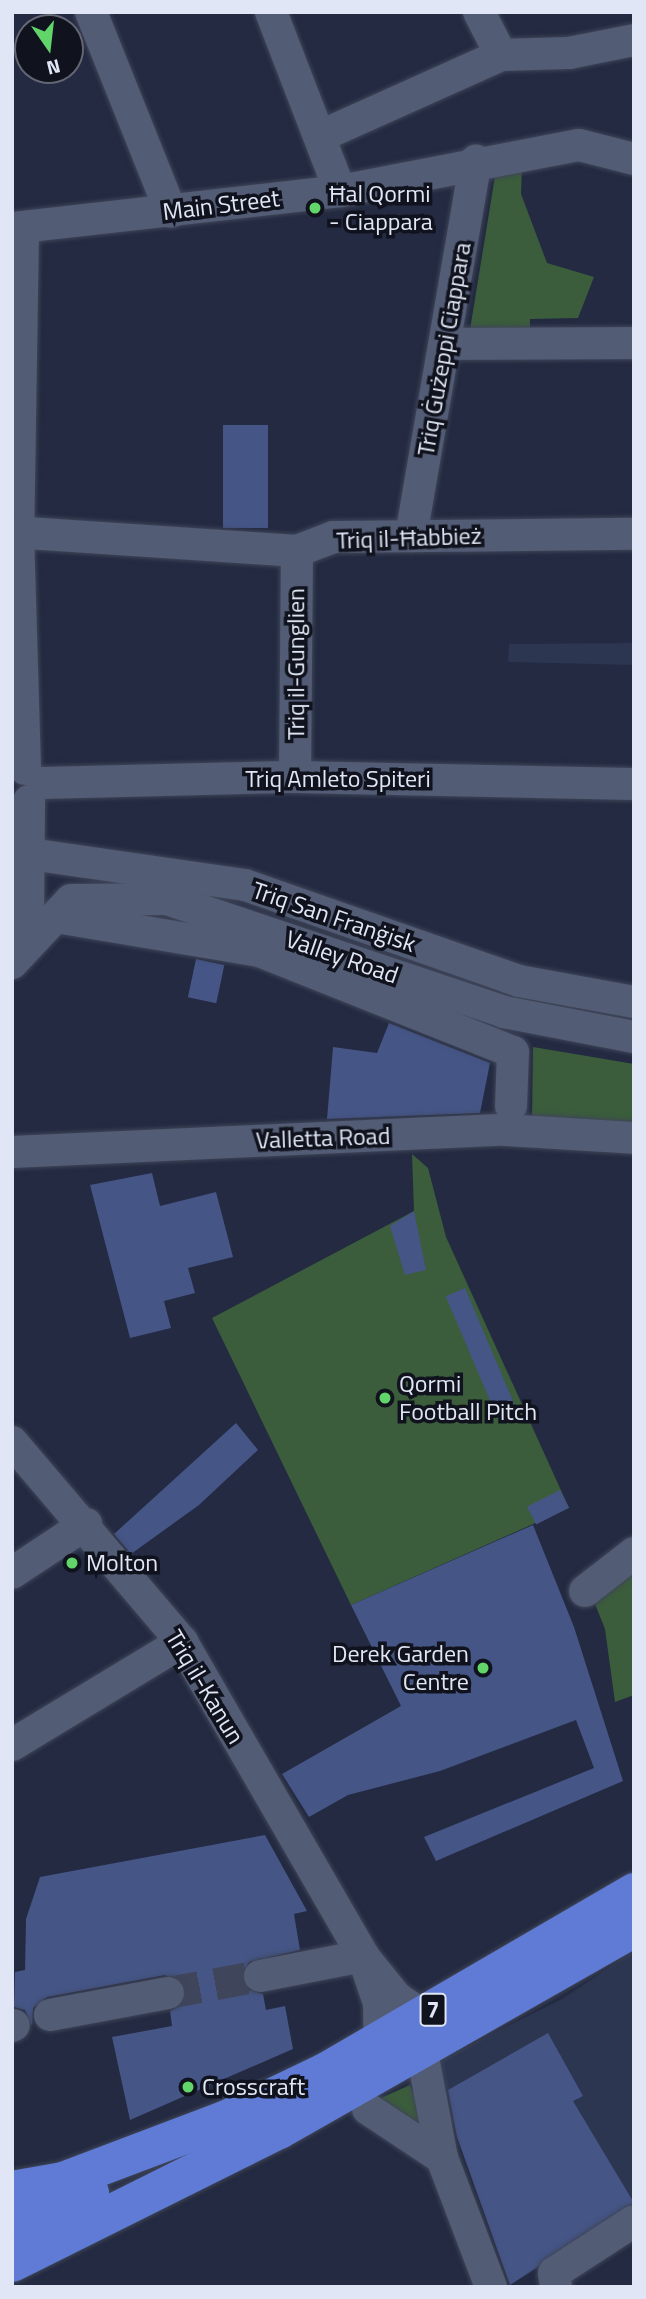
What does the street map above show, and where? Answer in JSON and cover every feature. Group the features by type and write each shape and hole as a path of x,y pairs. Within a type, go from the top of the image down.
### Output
{"highway":[{"name":"7","path":"279,2130 634,1892"},
{"name":"7","path":"227,2119 326,2072 380,2042 423,2034 634,1928"},
{"path":"12,2173 74,2165 227,2102 326,2072"},
{"path":"12,2190 63,2181 227,2119"},
{"path":"12,2224 144,2171 227,2119"},
{"path":"12,2263 279,2130"},
{"path":"24,2287 279,2130"}],"street":[{"path":"92,12 171,212"},
{"path":"271,12 323,135 340,191"},
{"path":"479,12 501,55"},
{"path":"323,135 501,55 569,53 634,40"},
{"name":"Main Street","path":"18,229 340,191 476,161 579,145 634,159"},
{"name":"Triq Ġużeppi Ciappara","path":"411,536 476,161"},
{"path":"18,229 15,532 24,784 30,854 27,924"},
{"path":"446,344 634,343"},
{"name":"Triq il-Ħabbież","path":"15,532 297,551 333,537 634,534"},
{"name":"Triq il-Gunglien","path":"295,777 297,551"},
{"name":"Triq Amleto Spiteri","path":"24,784 295,777 634,783"},
{"name":"Triq San Franġisk","path":"30,854 245,886 519,981 634,1002"},
{"name":"Valley Road","path":"12,963 27,924 71,900 167,899 504,1012 634,1037"},
{"name":"Valley Road","path":"27,924 259,951 513,1052 511,1106"},
{"name":"Valletta Road","path":"12,1152 505,1130 634,1138"},
{"name":"Triq il-Kanun","path":"12,1442 86,1524 182,1642 363,1956 423,2034"},
{"path":"12,1573 86,1524"},
{"path":"586,1591 634,1553"},
{"path":"12,1745 182,1642"},
{"path":"260,1976 363,1956"},
{"name":"Triq il-Kanun","path":"363,1956 379,2003 380,2042"},
{"path":"50,2015 168,1993"},
{"path":"423,2034 442,2158 491,2287"},
{"path":"368,2109 442,2158"},
{"path":"556,2287 554,2273 634,2221"}],"shaded area":[{"path":"634,643 634,665 508,662 509,644"},
{"path":"634,1951 634,2211 510,2285 435,2075 444,2058 562,1999"}],"green space":[{"path":"522,166 521,194 547,263 594,277 578,318 530,319 530,334 469,336 496,170"},
{"path":"533,1047 634,1064 634,1122 532,1119"},
{"name":"Qormi Football Pitch","path":"412,1154 428,1168 446,1237 569,1508 351,1605 212,1318 414,1211"},
{"path":"634,1571 634,1695 615,1702 605,1629 593,1599"},
{"path":"410,2085 429,2130 374,2101"}],"building":[{"path":"223,425 268,425 268,528 223,528"},
{"path":"196,959 224,965 216,1003 188,997"},
{"path":"389,1023 490,1063 480,1113 327,1119 333,1047 377,1053"},
{"path":"152,1173 160,1206 216,1192 233,1257 188,1268 195,1293 164,1301 171,1328 130,1338 90,1185"},
{"path":"414,1211 426,1270 405,1275 390,1226"},
{"path":"465,1288 517,1411 498,1420 446,1296"},
{"path":"236,1423 258,1450 199,1505 131,1554 114,1534"},
{"path":"560,1490 569,1508 536,1525 527,1507"},
{"name":"Derek Garden Centre","path":"533,1525 574,1627 623,1781 436,1861 424,1837 594,1768 576,1720 440,1771 348,1795 309,1817 282,1774 401,1706 351,1605"},
{"path":"265,1835 307,1911 294,1914 300,1950 249,1962 242,1979 247,1989 263,1994 266,2010 285,2006 293,2049 130,2120 112,2037 172,2026 170,2011 180,2006 186,1989 165,1975 47,1997 33,2008 32,2026 25,2010 14,2007 15,1972 25,1970 26,1919 40,1877"},
{"path":"548,2033 583,2096 573,2101 634,2203 510,2285 457,2137 448,2090"}],"tunnel":[{"path":"168,1993 260,1976"}],"place":[{"name":"Ħal Qormi - Ciappara","path":"315,208"},
{"name":"Qormi Football Pitch","path":"385,1398"},
{"name":"Molton","path":"72,1563"},
{"name":"Derek Garden Centre","path":"483,1668"},
{"name":"Crosscraft","path":"188,2087"}]}
